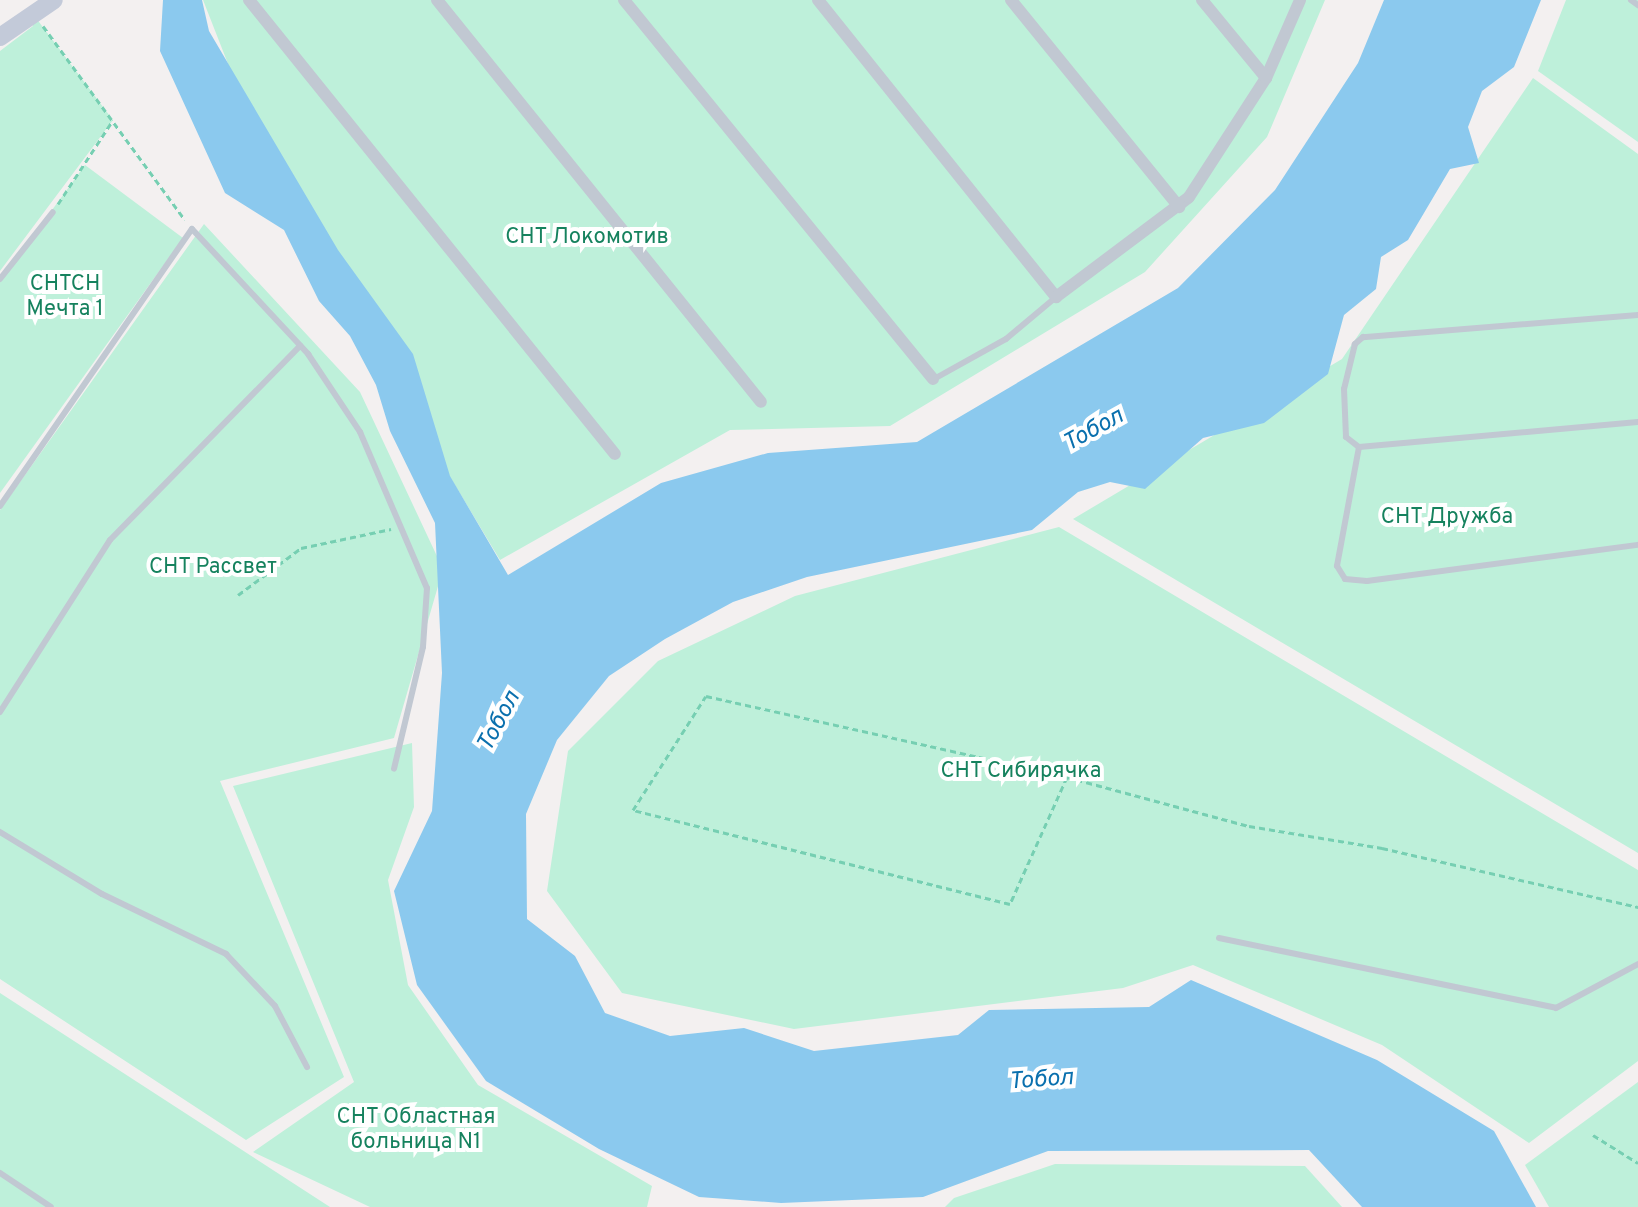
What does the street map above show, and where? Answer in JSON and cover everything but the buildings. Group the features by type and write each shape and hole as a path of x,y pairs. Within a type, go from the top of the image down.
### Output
{"main road":[{"path":"0,37 54,0"}],"street":[{"path":"249,0 615,454"},
{"path":"437,0 761,402"},
{"path":"624,0 933,379"},
{"path":"818,0 1056,297 1179,207 1266,78 1300,0"},
{"path":"1011,0 1179,207"},
{"path":"1202,0 1266,78"}],"lane":[{"path":"1631,0 1638,5"},
{"path":"0,279 53,212"},
{"path":"0,506 192,229 300,346 360,432 427,588 423,647 394,769"},
{"path":"933,379 1006,339 1056,297"},
{"path":"1638,315 1371,333 1355,344 1344,389 1346,437 1359,447 1638,422"},
{"path":"0,712 110,540 300,346"},
{"path":"1359,447 1337,566 1345,579 1367,581 1638,545"},
{"path":"0,832 102,894 226,954 275,1006 307,1067"},
{"path":"1219,938 1556,1008 1638,964"},
{"path":"0,1173 51,1207"}],"path":[{"path":"33,14 192,229"},
{"path":"53,212 113,120"},
{"path":"238,595 301,548 387,532 401,522"},
{"path":"1067,777 1010,904 633,810 706,696 1067,777 1249,826 1382,848 1638,907"},
{"path":"1593,1135 1638,1163"}],"green space":[{"name":"СНТ Локомотив","path":"203,0 1325,0 1267,137 1145,272 890,426 730,430 500,560 277,189"},
{"path":"1566,0 1638,0 1638,142 1538,71"},
{"path":"33,14 113,120 0,271 0,51 33,26"},
{"name":"СНТ Дружба","path":"1533,78 1638,154 1638,853 1073,519 1342,359"},
{"name":"СНТСН Мечта 1","path":"85,165 183,238 0,493 0,281"},
{"name":"СНТ Рассвет","path":"204,224 360,392 443,569 394,738 220,781 344,1077 246,1140 0,979 0,510"},
{"name":"СНТ Сибирячка","path":"1059,527 1638,870 1638,1061 1529,1143 1382,1045 1193,965 1123,988 794,1029 622,993 547,891 568,751 658,661 795,596"},
{"name":"СНТ Областная больница N1","path":"412,743 414,807 388,880 408,985 478,1085 652,1186 647,1207 370,1207 253,1152 354,1082 233,786"},
{"path":"0,993 330,1207 0,1207"},
{"path":"1638,1082 1638,1207 1549,1207 1525,1165"},
{"path":"1055,1164 1305,1166 1342,1207 945,1207 954,1198"}],"water":[{"name":"Тобол","path":"163,0 202,0 209,31 338,250 413,354 450,476 508,575 661,483 768,453 917,442 1178,288 1275,190 1358,63 1384,0 1541,0 1514,67 1482,91 1468,127 1479,163 1450,169 1408,240 1381,257 1376,289 1344,315 1328,374 1264,423 1203,438 1145,489 1110,482 1078,492 1032,530 807,577 733,602 665,639 609,676 557,740 526,814 527,919 575,956 605,1013 670,1036 744,1028 814,1051 958,1035 989,1010 1149,1007 1191,980 1377,1060 1494,1131 1536,1207 1362,1207 1309,1150 1048,1151 923,1197 781,1203 699,1197 599,1149 486,1081 417,985 394,891 432,811 442,673 435,523 390,431 376,385 350,336 319,301 284,230 225,193 160,51"}]}
